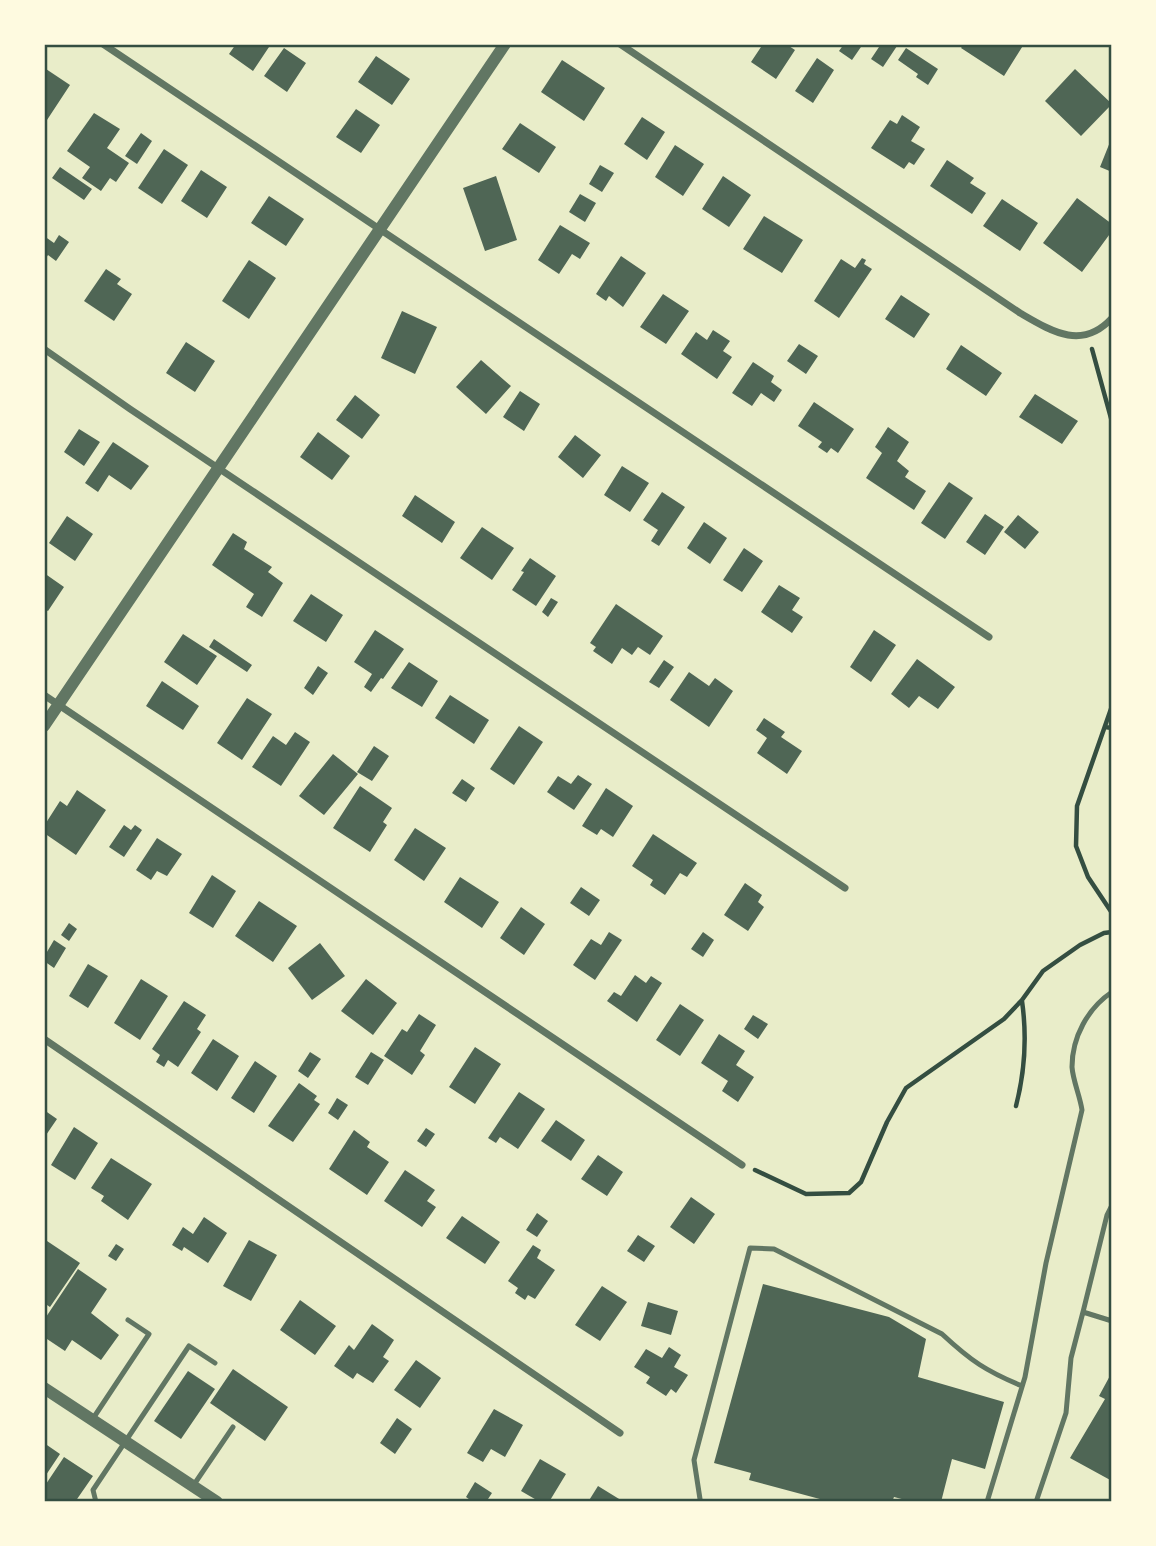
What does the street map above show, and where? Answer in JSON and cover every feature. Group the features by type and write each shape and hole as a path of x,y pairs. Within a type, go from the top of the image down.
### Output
{"street":[{"path":"103,44 989,637"},
{"path":"44,726 505,44"},
{"path":"620,44 1020,313 1054,333 1074,336 1088,334 1104,327 1112,318"},
{"path":"44,349 845,888"},
{"path":"44,695 742,1165"},
{"path":"44,1039 620,1433"},
{"path":"44,1388 216,1502"}],"lane":[{"path":"987,1502 1032,1347 1046,1263 1082,1110 1072,1070 1073,1049 1084,1022 1098,1001 1112,992"},
{"path":"1036,1502 1066,1413 1071,1358 1107,1215 1112,1205"},
{"path":"700,1499 694,1460 750,1248 774,1249 918,1321 942,1334 985,1370 1022,1386"},
{"path":"1083,1312 1112,1321"},
{"path":"92,1420 149,1334 128,1320"},
{"path":"96,1502 93,1490 189,1346 215,1363"},
{"path":"192,1486 233,1427"}],"path":[{"path":"1088,334 1112,422"},
{"path":"1112,706 1077,806 1076,846 1088,877 1112,913"},
{"path":"1105,727 1112,728"},
{"path":"742,1165 806,1194 849,1193 861,1182 887,1122 906,1088 1004,1019 1043,971 1080,945 1112,932"},
{"path":"1016,1106 1024,1059 1025,1023 1022,1000"}],"building":[{"path":"236,44 271,44 253,71 229,54"},
{"path":"763,44 786,44 795,50 776,79 751,62"},
{"path":"844,44 863,44 852,60 839,51"},
{"path":"881,44 897,46 883,67 871,59"},
{"path":"964,44 1024,44 1004,76 961,48"},
{"path":"284,48 306,63 287,92 264,76"},
{"path":"906,48 938,69 928,85 898,60"},
{"path":"376,56 410,79 392,105 358,82"},
{"path":"817,58 834,70 813,103 795,91"},
{"path":"562,60 605,88 584,121 541,92"},
{"path":"46,69 70,85 47,120 44,118"},
{"path":"1075,69 1112,104 1081,136 1045,101"},
{"path":"356,109 380,125 361,153 336,137"},
{"path":"94,113 120,129 107,148 129,163 116,182 110,178 101,191 82,178 90,167 67,151"},
{"path":"902,115 920,127 911,141 925,149 914,165 909,162 904,169 871,148 890,120 897,124"},
{"path":"642,117 665,132 647,160 624,144"},
{"path":"520,123 556,147 539,173 502,149"},
{"path":"141,133 152,141 137,164 125,156"},
{"path":"1112,137 1112,172 1100,167"},
{"path":"675,145 704,164 683,196 655,177"},
{"path":"164,149 188,165 162,204 138,188"},
{"path":"947,160 974,178 970,183 986,193 972,214 930,186"},
{"path":"600,165 614,173 602,192 589,184"},
{"path":"60,167 92,189 84,200 52,178"},
{"path":"201,170 227,187 207,218 181,201"},
{"path":"496,176 517,240 485,251 463,188"},
{"path":"723,176 751,195 729,227 702,209"},
{"path":"580,194 596,203 585,222 569,212"},
{"path":"269,196 304,219 286,246 251,223"},
{"path":"1077,198 1112,224 1112,231 1082,272 1043,243"},
{"path":"1002,199 1038,223 1020,251 983,226"},
{"path":"764,216 803,240 782,273 743,249"},
{"path":"560,225 590,243 580,259 572,254 559,274 538,260"},
{"path":"59,235 69,242 56,261 48,255 44,261 44,236 54,243"},
{"path":"621,256 646,273 623,307 609,296 606,301 596,294"},
{"path":"862,258 866,260 864,264 872,269 839,318 814,301 841,259 855,268"},
{"path":"249,260 276,278 249,319 222,301"},
{"path":"106,269 121,279 117,284 132,294 114,321 84,301"},
{"path":"663,294 689,311 666,344 640,327"},
{"path":"901,295 930,314 914,338 885,319"},
{"path":"402,311 437,327 415,374 381,358"},
{"path":"713,330 730,341 723,351 732,357 717,379 681,354 696,332 707,340"},
{"path":"186,342 215,361 195,392 166,373"},
{"path":"799,344 818,356 806,374 787,361"},
{"path":"961,345 1002,373 986,396 946,369"},
{"path":"481,360 511,386 486,414 456,387"},
{"path":"753,362 774,376 771,382 782,390 774,402 761,393 752,406 732,393"},
{"path":"520,391 540,404 524,431 503,417"},
{"path":"1035,394 1078,421 1062,444 1019,417"},
{"path":"355,395 380,415 362,439 336,420"},
{"path":"814,402 854,429 838,453 831,448 827,453 818,447 822,442 798,426"},
{"path":"888,427 909,442 897,461 909,471 905,477 926,491 914,510 866,478 882,453 875,447"},
{"path":"79,429 100,442 84,466 64,452"},
{"path":"318,432 350,456 332,480 300,457"},
{"path":"575,435 601,455 583,478 558,457"},
{"path":"113,442 149,466 131,490 109,475 98,492 85,483"},
{"path":"622,466 649,483 630,512 604,495"},
{"path":"949,482 973,498 945,539 921,523"},
{"path":"662,492 685,507 659,546 651,541 658,530 643,520"},
{"path":"415,495 455,522 442,543 402,516"},
{"path":"985,514 1004,527 985,555 966,542"},
{"path":"1018,515 1039,532 1025,549 1004,532"},
{"path":"67,516 93,534 75,561 49,543"},
{"path":"704,522 727,538 710,564 687,548"},
{"path":"482,527 514,548 492,580 460,558"},
{"path":"233,533 247,542 244,549 272,567 268,572 283,583 262,617 246,607 254,594 212,565"},
{"path":"744,548 763,561 742,592 723,580"},
{"path":"530,558 556,576 536,606 512,590"},
{"path":"44,573 64,587 48,611 44,609"},
{"path":"779,585 800,598 792,610 803,617 792,633 761,612"},
{"path":"311,594 343,615 326,642 293,621"},
{"path":"551,598 558,602 548,617 542,612"},
{"path":"616,604 663,636 650,655 638,647 632,655 622,648 612,664 593,651 596,647 590,643"},
{"path":"375,630 404,649 371,692 364,687 372,674 354,662"},
{"path":"874,630 896,645 871,682 850,667"},
{"path":"183,634 217,656 197,685 164,662"},
{"path":"214,639 252,665 247,672 209,647"},
{"path":"917,659 955,687 938,709 919,696 909,708 891,694"},
{"path":"664,660 674,667 659,688 649,682"},
{"path":"409,662 438,681 422,707 391,688"},
{"path":"318,666 328,673 313,695 304,688"},
{"path":"689,672 709,686 715,678 733,691 709,727 670,700"},
{"path":"162,681 199,706 183,730 146,706"},
{"path":"450,695 489,720 474,744 435,718"},
{"path":"247,698 272,714 242,760 217,743"},
{"path":"764,718 785,732 781,737 802,751 787,774 757,753 767,738 756,730"},
{"path":"519,726 543,742 514,785 490,769"},
{"path":"295,732 310,742 281,786 252,767 273,736 286,745"},
{"path":"374,746 389,756 372,781 357,772"},
{"path":"333,754 358,774 324,815 299,796"},
{"path":"578,775 592,784 574,810 547,792 558,776 571,784"},
{"path":"462,779 475,788 466,802 452,793"},
{"path":"360,786 392,808 383,822 387,825 370,852 333,828"},
{"path":"606,788 633,806 613,837 601,829 597,835 582,826"},
{"path":"77,790 106,810 76,855 44,833 44,826 60,801 67,806"},
{"path":"124,825 131,830 135,825 142,830 124,857 109,847"},
{"path":"415,828 446,848 424,881 394,860"},
{"path":"653,834 697,863 687,877 680,873 665,895 650,885 653,880 632,866"},
{"path":"157,838 182,854 167,876 157,871 151,880 136,870"},
{"path":"212,875 236,891 213,928 189,913"},
{"path":"460,877 499,902 482,928 444,902"},
{"path":"745,883 762,895 758,902 764,907 748,931 724,915"},
{"path":"581,887 600,900 589,916 570,903"},
{"path":"259,901 297,926 273,962 235,936"},
{"path":"521,907 545,924 524,955 500,938"},
{"path":"69,923 77,929 69,941 61,935"},
{"path":"609,932 622,940 595,980 573,965 591,939 601,945"},
{"path":"703,932 714,940 703,957 691,949"},
{"path":"54,940 66,948 54,968 44,961 44,957"},
{"path":"320,943 345,976 312,1000 288,968"},
{"path":"88,964 108,976 88,1008 69,996"},
{"path":"635,975 646,983 651,976 662,983 637,1022 607,1001 614,992 621,996"},
{"path":"141,979 168,996 140,1040 114,1023"},
{"path":"366,979 397,1003 373,1035 341,1011"},
{"path":"184,1001 206,1015 197,1029 201,1032 178,1067 168,1060 164,1067 156,1062 160,1055 152,1049"},
{"path":"680,1004 704,1020 680,1056 656,1040"},
{"path":"419,1014 436,1025 420,1051 425,1055 412,1075 384,1056 402,1029 407,1032"},
{"path":"753,1015 768,1024 758,1039 744,1029"},
{"path":"719,1034 745,1051 736,1065 754,1077 738,1102 722,1091 728,1081 701,1063"},
{"path":"213,1039 239,1056 217,1091 191,1073"},
{"path":"475,1047 501,1064 475,1104 449,1087"},
{"path":"310,1052 321,1059 308,1078 298,1071"},
{"path":"371,1052 384,1060 368,1085 355,1077"},
{"path":"255,1061 277,1076 254,1113 231,1098"},
{"path":"299,1083 317,1096 314,1100 320,1104 293,1142 268,1126"},
{"path":"519,1092 545,1109 518,1149 500,1137 496,1143 488,1138"},
{"path":"337,1098 348,1105 338,1120 328,1113"},
{"path":"44,1110 57,1119 44,1138"},
{"path":"556,1120 585,1140 571,1161 541,1141"},
{"path":"74,1127 98,1143 75,1180 51,1165"},
{"path":"426,1128 435,1134 426,1147 417,1141"},
{"path":"354,1130 370,1142 367,1147 389,1162 367,1195 329,1169"},
{"path":"598,1155 623,1172 607,1196 581,1179"},
{"path":"111,1158 152,1184 128,1220 101,1201 104,1196 91,1188"},
{"path":"405,1170 435,1190 427,1201 436,1207 422,1227 384,1201"},
{"path":"691,1197 715,1214 694,1244 670,1227"},
{"path":"537,1213 548,1221 537,1237 526,1230"},
{"path":"462,1216 500,1242 485,1264 446,1238"},
{"path":"204,1217 227,1233 208,1263 184,1247 182,1251 172,1245 183,1227 193,1234"},
{"path":"638,1235 655,1246 644,1262 627,1251"},
{"path":"44,1239 80,1263 50,1307 44,1303"},
{"path":"249,1240 277,1255 251,1301 223,1286"},
{"path":"116,1244 124,1249 116,1261 108,1256"},
{"path":"533,1245 541,1250 537,1258 555,1270 535,1299 528,1295 525,1300 515,1293 518,1288 508,1281"},
{"path":"78,1269 107,1289 91,1313 119,1335 101,1360 72,1340 65,1351 44,1337 44,1320"},
{"path":"763,1284 889,1317 926,1339 918,1377 1004,1402 985,1469 952,1459 941,1502 913,1502 894,1497 892,1502 831,1502 749,1480 751,1473 714,1463"},
{"path":"602,1286 627,1302 600,1341 575,1325"},
{"path":"300,1300 336,1326 315,1355 280,1330"},
{"path":"648,1302 678,1311 671,1335 641,1326"},
{"path":"372,1324 394,1340 383,1357 389,1361 373,1383 357,1373 353,1379 334,1366 349,1345 354,1350"},
{"path":"669,1347 681,1355 674,1367 688,1375 676,1393 671,1389 666,1396 646,1383 650,1377 634,1367 646,1349 662,1358"},
{"path":"416,1360 441,1378 420,1408 394,1390"},
{"path":"233,1369 288,1407 265,1441 210,1403"},
{"path":"188,1371 215,1389 181,1439 154,1421"},
{"path":"1112,1372 1112,1481 1070,1458 1105,1399 1099,1396"},
{"path":"494,1409 523,1425 505,1457 491,1449 483,1462 467,1453"},
{"path":"397,1418 412,1429 395,1454 380,1443"},
{"path":"44,1443 60,1454 44,1478"},
{"path":"64,1457 93,1476 75,1502 44,1502 44,1487"},
{"path":"540,1459 566,1474 549,1502 540,1502 521,1491"},
{"path":"475,1482 492,1493 486,1502 473,1502 466,1497"},
{"path":"598,1486 624,1502 588,1502"}]}
